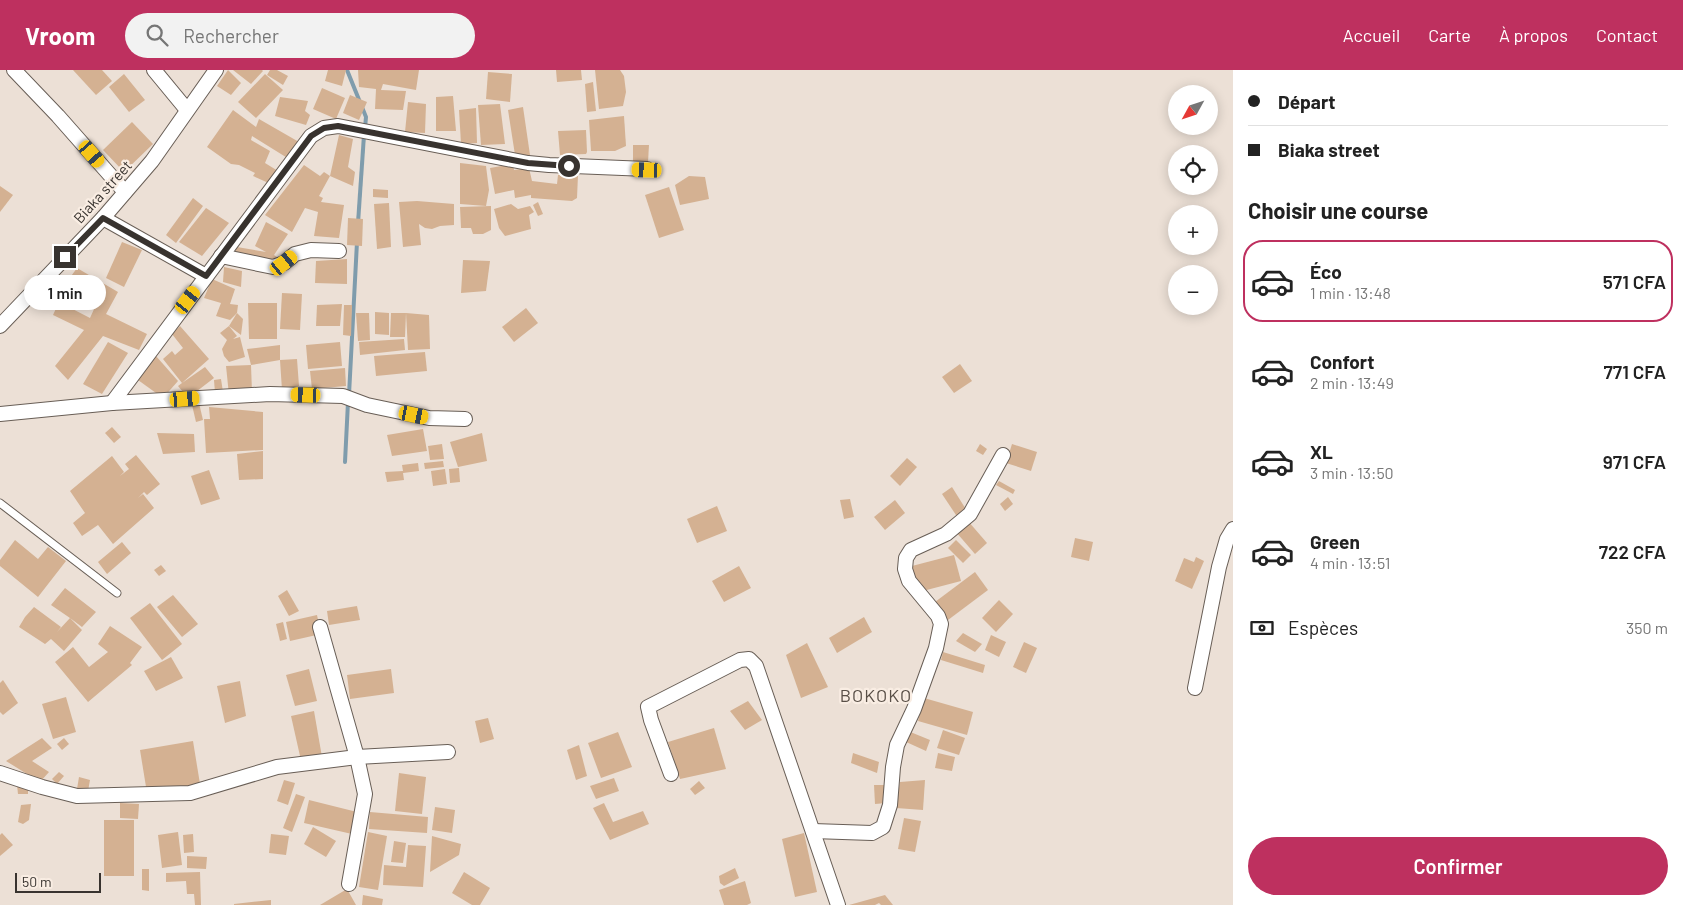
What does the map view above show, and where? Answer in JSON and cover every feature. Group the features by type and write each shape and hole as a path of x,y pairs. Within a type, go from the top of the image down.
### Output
{"street":[{"path":"14,70 58,116 125,192"},
{"path":"154,70 187,110"},
{"name":"Biaka street","path":"0,326 103,218 152,161 216,70"},
{"path":"112,403 311,136 324,128 338,126 549,166 647,170"},
{"path":"103,218 206,276"},
{"path":"221,256 273,267 284,263 295,254 311,250 339,251"},
{"path":"0,414 112,403 270,394 343,396 367,404 429,418 465,419"},
{"path":"813,831 872,833 883,827 890,805 892,767 897,745 914,709 936,648 941,624 938,616 909,581 905,569 906,558 911,550 946,534 970,514 1003,454"},
{"path":"1195,688 1219,568 1227,539 1233,528"},
{"path":"320,626 357,757 364,794 349,884"},
{"path":"671,774 648,707 740,660 749,659 756,666 838,905"},
{"path":"0,773 77,796 190,793 276,767 357,757 448,752"}],"lane":[{"path":"0,503 117,593"}],"building":[{"path":"73,70 102,70 112,81 96,95"},
{"path":"228,70 241,83 231,95 217,86"},
{"path":"233,70 262,70 263,71 251,84"},
{"path":"270,70 277,70 288,76 283,85 267,75"},
{"path":"328,70 346,70 342,86 325,81"},
{"path":"358,70 419,70 416,90 383,84 381,90 406,91 403,110 375,109 376,89 359,87"},
{"path":"556,70 581,70 582,80 557,82"},
{"path":"595,70 620,70 624,76 626,92 623,106 599,109"},
{"path":"488,72 512,74 510,102 486,99"},
{"path":"124,74 145,100 129,112 109,87"},
{"path":"265,74 283,90 256,118 238,102"},
{"path":"593,82 596,111 587,112 585,84"},
{"path":"322,88 345,98 336,119 313,109"},
{"path":"350,95 367,102 359,120 343,113"},
{"path":"453,96 456,131 436,131 436,97"},
{"path":"280,97 308,101 305,111 310,115 306,125 275,116"},
{"path":"408,102 426,104 425,133 405,132"},
{"path":"500,104 505,144 481,145 478,105"},
{"path":"523,107 530,155 515,155 508,110"},
{"path":"476,108 477,143 461,144 459,110"},
{"path":"233,110 256,127 259,119 299,142 289,159 252,136 251,140 270,151 265,163 278,171 273,185 253,176 255,173 239,165 231,164 207,147"},
{"path":"624,116 626,146 615,151 591,151 589,120"},
{"path":"132,122 153,144 124,172 103,150"},
{"path":"586,130 586,154 560,155 558,131"},
{"path":"339,135 353,139 348,167 355,172 353,186 330,176"},
{"path":"633,145 649,145 648,162 633,161"},
{"path":"460,163 486,166 489,190 486,206 460,204"},
{"path":"513,164 514,170 529,168 532,181 557,184 558,175 578,175 577,198 572,201 531,198 531,195 515,198 514,190 495,194 490,168"},
{"path":"304,165 320,176 324,172 330,176 319,196 323,198 321,202 344,205 339,238 314,236 318,212 305,208 292,232 265,215"},
{"path":"689,176 705,177 709,199 680,205 675,185"},
{"path":"0,186 13,195 0,212"},
{"path":"669,187 684,230 659,238 645,195"},
{"path":"373,189 388,190 388,198 373,197"},
{"path":"193,198 203,206 176,243 166,235"},
{"path":"417,201 454,204 454,225 440,226 432,229 425,228 419,224 421,245 403,247 399,202"},
{"path":"538,202 543,214 538,216 533,205"},
{"path":"389,203 391,247 377,249 374,204"},
{"path":"511,204 518,209 530,206 534,212 529,215 531,229 505,236 499,228 494,209"},
{"path":"491,206 491,230 483,234 473,234 471,228 461,228 460,207"},
{"path":"206,208 229,223 202,256 179,242"},
{"path":"348,218 363,219 362,246 347,245"},
{"path":"266,222 288,234 274,255 277,257 273,265 233,256 237,247 266,252 255,246"},
{"path":"122,242 142,250 124,287 106,278"},
{"path":"347,259 347,284 315,283 316,261"},
{"path":"463,260 490,261 486,291 461,293"},
{"path":"224,267 242,271 241,287 223,282"},
{"path":"77,268 118,292 106,314 147,334 139,350 103,336 68,380 55,366 84,330 53,315 59,302 90,318 100,296 86,288 78,304 63,295 72,281 69,279"},
{"path":"212,279 235,289 230,304 238,305 237,313 230,320 216,316 221,303 204,298"},
{"path":"282,293 302,294 300,330 280,329"},
{"path":"248,303 277,303 277,339 249,339"},
{"path":"342,304 340,326 316,326 317,305"},
{"path":"344,305 352,305 351,336 343,335"},
{"path":"526,308 538,323 514,342 502,327"},
{"path":"375,312 389,313 389,335 375,334"},
{"path":"237,313 243,319 241,335 229,326"},
{"path":"356,313 369,313 370,340 358,341"},
{"path":"391,313 406,313 405,337 390,337"},
{"path":"406,313 429,315 430,349 408,350"},
{"path":"180,326 209,359 182,383 163,359 172,351 175,355 183,348 172,334"},
{"path":"229,326 237,336 233,339 240,337 245,357 229,362 224,356 222,349 227,340 220,333"},
{"path":"404,339 405,350 360,355 359,342"},
{"path":"108,342 128,353 102,394 83,384"},
{"path":"340,342 342,366 308,369 306,345"},
{"path":"280,345 280,360 251,365 247,349"},
{"path":"425,352 427,371 376,376 374,356"},
{"path":"156,356 178,381 163,398 138,380"},
{"path":"297,359 299,386 282,390 280,360"},
{"path":"960,364 972,381 954,393 942,377"},
{"path":"251,365 252,392 229,395 226,366"},
{"path":"205,367 214,378 188,398 178,386"},
{"path":"345,368 346,386 312,389 310,371"},
{"path":"221,379 223,392 215,393 214,380"},
{"path":"199,403 203,420 196,422 192,405"},
{"path":"209,407 263,412 263,450 206,453 204,419 210,419"},
{"path":"112,427 121,437 114,443 105,433"},
{"path":"423,429 427,451 392,456 387,435"},
{"path":"157,433 194,434 195,452 163,454"},
{"path":"482,433 487,461 458,467 450,442"},
{"path":"442,444 444,459 430,460 428,446"},
{"path":"980,444 987,449 983,455 976,451"},
{"path":"1012,444 1037,452 1031,471 1006,463"},
{"path":"263,451 263,479 239,480 237,454"},
{"path":"136,455 160,484 147,495 144,492 138,498 143,494 154,508 113,544 98,525 82,536 73,523 85,513 70,491 112,456 124,472 120,476 129,469 125,464"},
{"path":"907,458 917,467 900,486 890,476"},
{"path":"443,461 444,467 425,469 424,463"},
{"path":"418,463 419,471 403,473 404,480 387,482 385,472 403,471 402,465"},
{"path":"459,468 460,482 450,483 449,469"},
{"path":"445,469 447,484 433,486 431,471"},
{"path":"209,470 220,499 201,505 191,476"},
{"path":"999,481 1015,490 1013,494 996,485"},
{"path":"952,487 967,511 958,518 942,494"},
{"path":"1008,497 1013,504 1005,511 1000,504"},
{"path":"850,499 854,517 844,519 840,500"},
{"path":"895,500 905,513 885,530 874,517"},
{"path":"717,506 727,531 697,543 687,519"},
{"path":"968,521 987,543 975,554 956,532"},
{"path":"1075,538 1093,542 1089,561 1071,557"},
{"path":"15,540 38,559 48,547 66,561 38,597 0,566 0,560"},
{"path":"956,540 971,555 963,563 948,548"},
{"path":"122,542 131,553 107,574 98,562"},
{"path":"954,555 961,581 919,592 912,566"},
{"path":"1196,557 1204,561 1192,589 1175,581 1184,558 1194,562"},
{"path":"161,565 166,571 159,576 154,570"},
{"path":"739,566 751,588 724,602 712,581"},
{"path":"975,572 988,590 948,620 935,602"},
{"path":"65,588 96,612 82,627 51,605"},
{"path":"287,590 299,611 289,616 278,596"},
{"path":"173,595 198,624 182,637 157,607"},
{"path":"999,600 1013,614 996,632 982,618"},
{"path":"150,603 182,644 162,660 130,618"},
{"path":"357,606 360,620 329,625 327,611"},
{"path":"34,607 61,627 57,632 70,618 82,630 64,651 51,639 45,644 19,627"},
{"path":"317,615 321,634 290,641 286,622"},
{"path":"864,617 872,632 837,653 829,638"},
{"path":"283,622 287,639 280,641 276,624"},
{"path":"110,626 142,647 130,663 132,665 88,702 55,662 73,647 89,667 108,652 98,644"},
{"path":"963,633 982,644 975,652 956,641"},
{"path":"991,635 1006,642 999,657 985,650"},
{"path":"1024,642 1037,648 1026,673 1013,667"},
{"path":"807,643 828,687 801,698 786,655"},
{"path":"943,652 985,665 983,673 941,660"},
{"path":"171,657 183,678 156,691 144,671"},
{"path":"309,669 317,701 295,706 286,675"},
{"path":"391,669 394,693 350,699 347,675"},
{"path":"3,680 18,703 3,715 0,712 0,683"},
{"path":"240,681 246,716 225,723 217,686"},
{"path":"66,697 76,732 53,739 42,704"},
{"path":"924,698 973,712 967,735 918,721"},
{"path":"748,701 762,720 745,730 730,711"},
{"path":"314,711 322,757 300,756 291,716"},
{"path":"488,718 494,739 480,743 475,721"},
{"path":"714,728 726,769 680,779 668,742"},
{"path":"943,730 965,738 959,755 937,748"},
{"path":"908,731 930,740 926,751 904,741"},
{"path":"618,732 632,767 601,778 588,743"},
{"path":"42,738 52,748 32,761 49,772 40,782 6,761"},
{"path":"64,738 69,744 62,750 57,744"},
{"path":"193,741 200,784 147,793 140,750"},
{"path":"579,745 587,776 576,780 567,750"},
{"path":"853,753 879,762 877,773 851,763"},
{"path":"938,753 955,757 952,771 935,768"},
{"path":"59,772 64,776 57,784 52,779"},
{"path":"399,773 426,777 422,814 395,811"},
{"path":"79,777 90,780 88,791 77,789"},
{"path":"614,778 619,791 596,799 590,786"},
{"path":"284,780 295,783 288,805 277,801"},
{"path":"925,780 923,810 896,808 900,782"},
{"path":"699,781 705,788 695,795 690,789"},
{"path":"28,784 28,794 18,794 17,785"},
{"path":"874,785 885,785 887,803 875,804"},
{"path":"296,794 305,797 292,832 283,828"},
{"path":"309,800 357,812 352,834 304,823"},
{"path":"120,803 139,804 138,819 120,818"},
{"path":"604,803 613,822 643,811 649,824 610,840 593,808"},
{"path":"31,804 29,820 23,824 18,822 21,805"},
{"path":"435,807 455,810 452,833 432,830"},
{"path":"370,812 428,817 427,833 369,829"},
{"path":"904,818 921,821 915,852 898,849"},
{"path":"104,820 134,820 134,876 104,876"},
{"path":"313,827 336,841 326,857 304,844"},
{"path":"178,832 182,865 162,868 158,835"},
{"path":"368,832 387,836 378,890 359,887"},
{"path":"2,833 13,845 0,856 0,835"},
{"path":"804,833 817,892 795,897 782,839"},
{"path":"193,834 194,852 184,853 183,835"},
{"path":"271,834 289,836 286,855 269,853"},
{"path":"432,836 461,844 459,855 430,872"},
{"path":"394,841 406,843 403,863 391,862"},
{"path":"408,845 426,846 423,887 383,885 384,865 406,867"},
{"path":"187,856 207,857 206,869 187,868"},
{"path":"735,868 739,878 724,886 720,883 719,876"},
{"path":"142,869 149,869 149,891 142,890"},
{"path":"200,872 201,905 195,905 194,894 187,894 186,881 166,882 166,873"},
{"path":"464,872 490,888 480,905 472,905 452,893"},
{"path":"745,881 751,903 747,905 724,905 719,890"},
{"path":"347,889 356,905 320,905"},
{"path":"363,895 383,899 382,905 362,905"},
{"path":"885,895 893,905 881,905 879,903 875,905 849,905"},
{"path":"271,900 271,905 234,905 234,904"}],"waterway":[{"path":"347,70 366,117 365,128"},
{"path":"358,223 364,135"},
{"path":"349,395 357,242"},
{"path":"345,462 348,402"}],"district":[{"name":"BOKOKO","path":"876,696"}],"route":[{"path":"65,257 103,218 206,276 311,136 324,128 338,126 528,163 569,166"}]}
